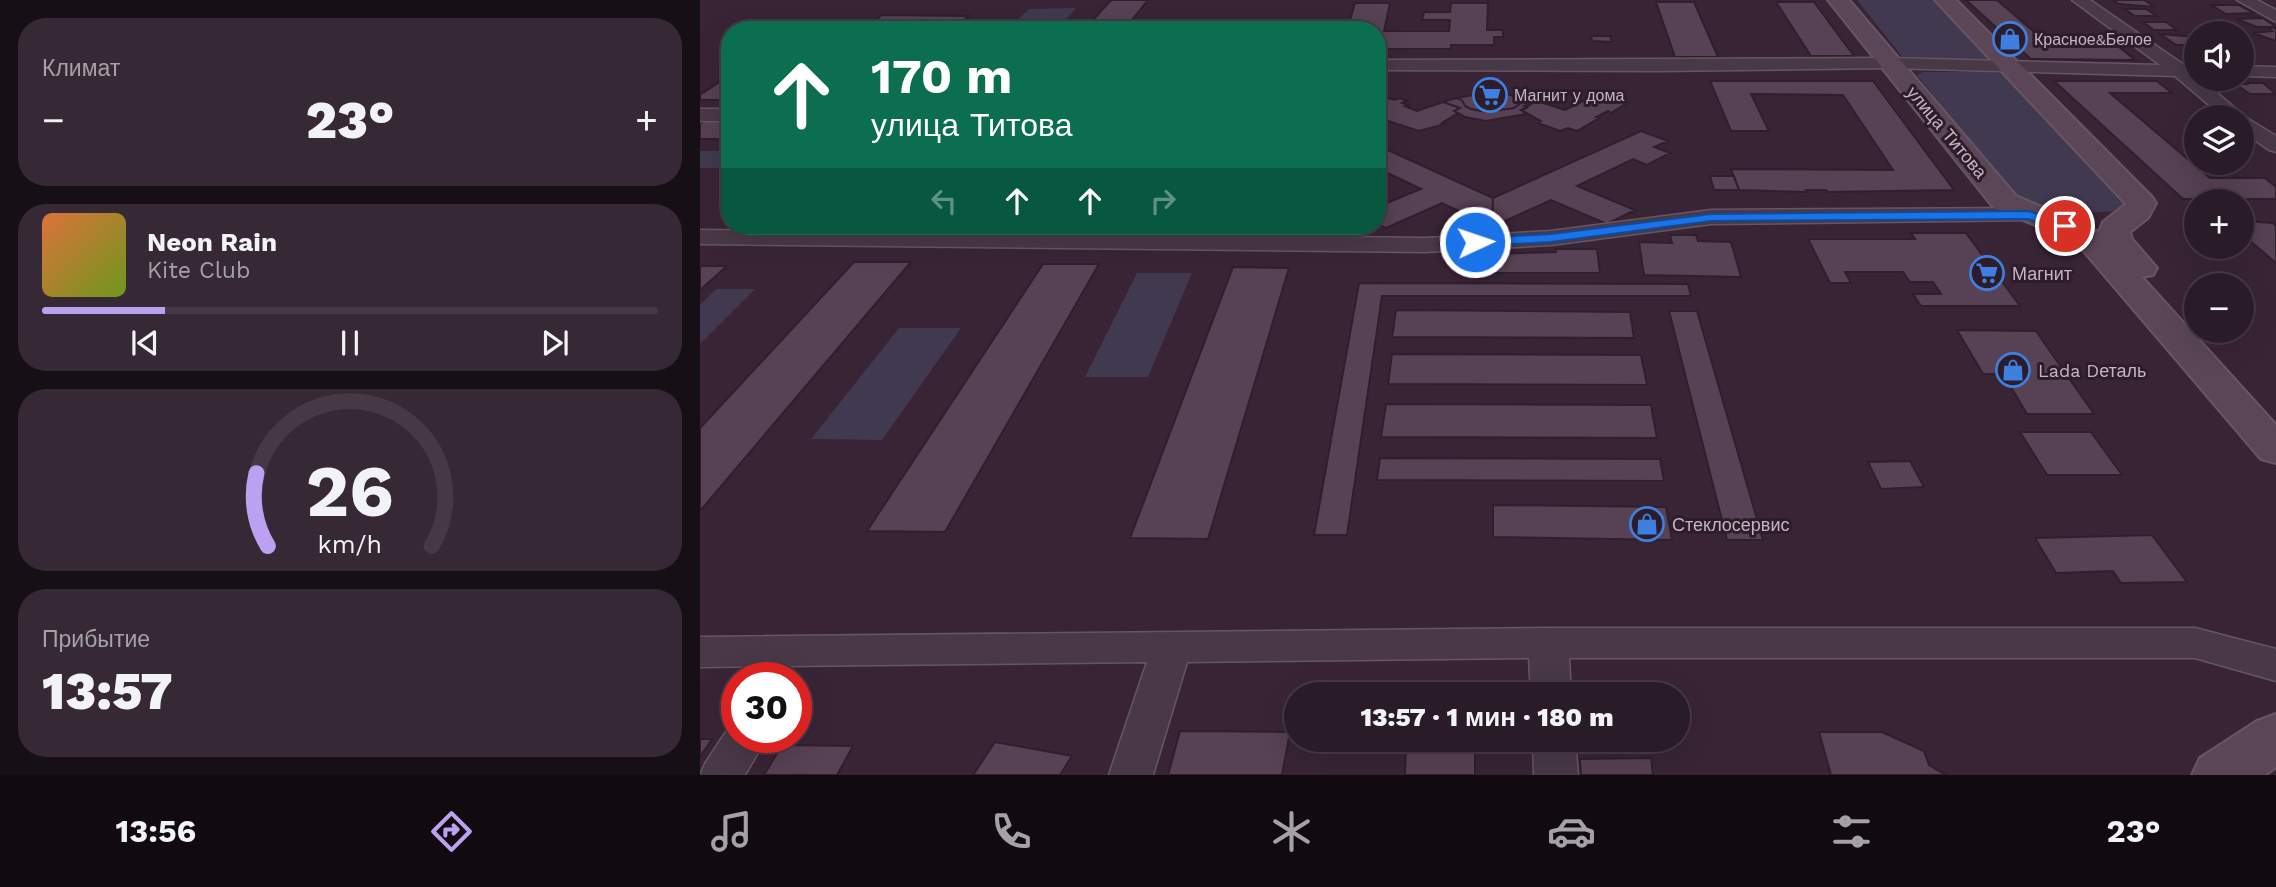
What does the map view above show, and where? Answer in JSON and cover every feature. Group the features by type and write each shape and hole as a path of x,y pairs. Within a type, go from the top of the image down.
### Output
{"street":[{"name":"улица Титова","path":"1838,0 2007,211"},
{"path":"1945,0 2141,203 2141,207 2114,229 2118,241 2184,315"},
{"path":"2080,0 2184,69"},
{"path":"2245,0 2276,17"},
{"path":"1386,65 1889,63 2184,71"},
{"path":"2254,71 2276,72"},
{"path":"2208,91 2222,105"},
{"path":"700,115 721,115"},
{"path":"2254,130 2276,146"},
{"path":"700,237 1425,245 1551,238 1711,217 2007,211 2132,215"},
{"path":"2007,211 2083,234 2093,242 2276,450"},
{"path":"2209,343 2276,418"},
{"path":"1548,643 1550,682"},
{"path":"812,664 1174,645 2195,643 2276,665"},
{"path":"1131,775 1174,645"},
{"path":"700,652 772,662"},
{"path":"2220,775 2276,737"},
{"path":"1555,752 1556,775"},
{"path":"721,775 735,753"}],"shaded area":[{"path":"1857,0 1940,0 1994,62 1904,59"},
{"path":"1076,8 1065,21 1016,21 1029,9"},
{"path":"1923,72 1995,72 2012,77 2130,205 2124,211 2043,214 2021,205 1917,75"},
{"path":"700,151 721,151 721,168 700,168"},
{"path":"1137,273 1192,273 1148,377 1085,377"},
{"path":"716,289 755,289 700,344 700,305"},
{"path":"899,328 961,328 882,440 811,439"}],"building":[{"path":"1111,0 1148,0 1131,21 1092,21"},
{"path":"1966,0 1997,0 2052,47 2119,47 2135,60 2031,59"},
{"path":"2112,0 2144,0 2155,7 2119,4"},
{"path":"1656,2 1694,2 1718,57 1675,57"},
{"path":"1776,2 1814,2 1854,56 1811,56"},
{"path":"1355,3 1390,3 1386,22 1350,21"},
{"path":"1451,3 1488,3 1487,30 1503,30 1503,37 1494,37 1494,45 1451,45 1451,49 1386,49 1386,31 1449,31 1450,20 1422,20 1424,12 1450,12"},
{"path":"2211,5 2239,5 2254,13 2226,14"},
{"path":"2124,9 2146,9 2157,16 2135,16"},
{"path":"882,15 969,16 963,21 874,21"},
{"path":"2263,18 2276,27 2257,27 2254,26 2254,21 2236,19"},
{"path":"2143,22 2166,22 2177,30 2154,30"},
{"path":"2268,28 2276,28 2276,41 2254,33 2254,33 2272,31"},
{"path":"2160,34 2184,36 2184,45 2176,45"},
{"path":"1591,36 1610,36 1612,42 1592,41"},
{"path":"721,81 721,100 700,100 700,95"},
{"path":"1710,81 1873,81 1954,190 1739,190 1731,169 1893,170 1843,95 1751,94 1769,131 1731,131"},
{"path":"2054,81 2157,81 2172,93 2110,93 2184,156 2184,175 2265,178 2276,187 2276,199 2254,199 2254,189 2184,189 2183,199"},
{"path":"2254,83 2263,83 2276,94 2250,94 2246,91 2254,91"},
{"path":"1495,91 1526,99 1514,108 1486,112 1471,109 1456,98"},
{"path":"1602,95 1627,103 1611,113 1608,111 1596,117 1599,118 1577,131 1568,128 1560,131 1538,123 1541,121 1521,110 1537,101 1565,110 1593,96"},
{"path":"1386,98 1407,101 1402,103 1417,111 1443,102 1460,108 1454,111 1458,113 1442,123 1445,124 1419,131 1386,120"},
{"path":"1456,98 1471,109 1486,112 1514,108 1526,99 1537,101 1524,106 1527,108 1521,110 1526,114 1486,121 1465,117 1454,111 1460,108 1443,102"},
{"path":"721,120 721,139 700,139 700,123"},
{"path":"1641,131 1668,141 1654,147 1670,153 1647,165 1633,159 1577,186 1635,210 1607,224 1551,200 1492,227 1493,198"},
{"path":"1386,149 1493,198 1492,227 1442,203 1386,228 1386,203 1421,189 1386,172"},
{"path":"1710,176 1734,176 1739,190 1714,190"},
{"path":"2254,222 2273,223 2276,226 2276,263 2254,244"},
{"path":"1911,233 1966,233 2020,306 1921,306 1913,294 1941,294 1933,282 1910,282 1903,272 1845,272 1851,283 1830,283 1808,239 1915,239"},
{"path":"1670,235 1696,235 1698,241 1731,242 1741,277 1644,275 1639,242 1672,243"},
{"path":"1555,249 1597,249 1600,273 1469,273 1470,255 1556,252"},
{"path":"854,262 911,262 700,511 700,428"},
{"path":"1043,264 1099,264 945,532 867,531"},
{"path":"700,266 727,266 700,290"},
{"path":"1233,267 1289,268 1208,539 1130,538"},
{"path":"1359,283 1688,284 1691,296 1382,296 1347,535 1314,535"},
{"path":"1396,310 1630,312 1634,338 1392,337"},
{"path":"1669,311 1697,311 1763,540 1727,540"},
{"path":"1957,330 2036,331 2094,414 2027,414 2003,374 1983,374"},
{"path":"1392,354 1641,355 1647,385 1388,384"},
{"path":"1386,404 1651,405 1657,438 1381,437"},
{"path":"2020,432 2091,432 2122,475 2047,475"},
{"path":"1380,458 1660,459 1664,481 1377,480"},
{"path":"1910,461 1924,487 1881,489 1868,462"},
{"path":"1493,505 1666,507 1672,540 1493,537"},
{"path":"2152,535 2187,582 2121,583 2113,571 2056,573 2035,538"},
{"path":"1180,731 1284,732 1284,752 1286,752 1282,775 1168,775"},
{"path":"1819,732 1882,732 1924,751 1929,765 1946,775 1831,775"},
{"path":"700,739 712,739 700,757"},
{"path":"995,742 1072,756 1060,775 973,775"},
{"path":"812,745 853,746 837,775 764,775 777,753 812,753"},
{"path":"1406,752 1475,752 1475,775 1405,775"},
{"path":"1651,758 1653,775 1581,775 1580,759"}],"place":[{"name":"Красное&Белое","path":"2010,39"},
{"name":"Магнит у дома","path":"1490,95"},
{"name":"Магнит","path":"1987,273"},
{"name":"Lada Dеталь","path":"2013,370"},
{"name":"Стеклосервис","path":"1647,524"}],"route":[{"path":"1475,242 1551,238 1711,217 2029,215 2065,226"}]}
